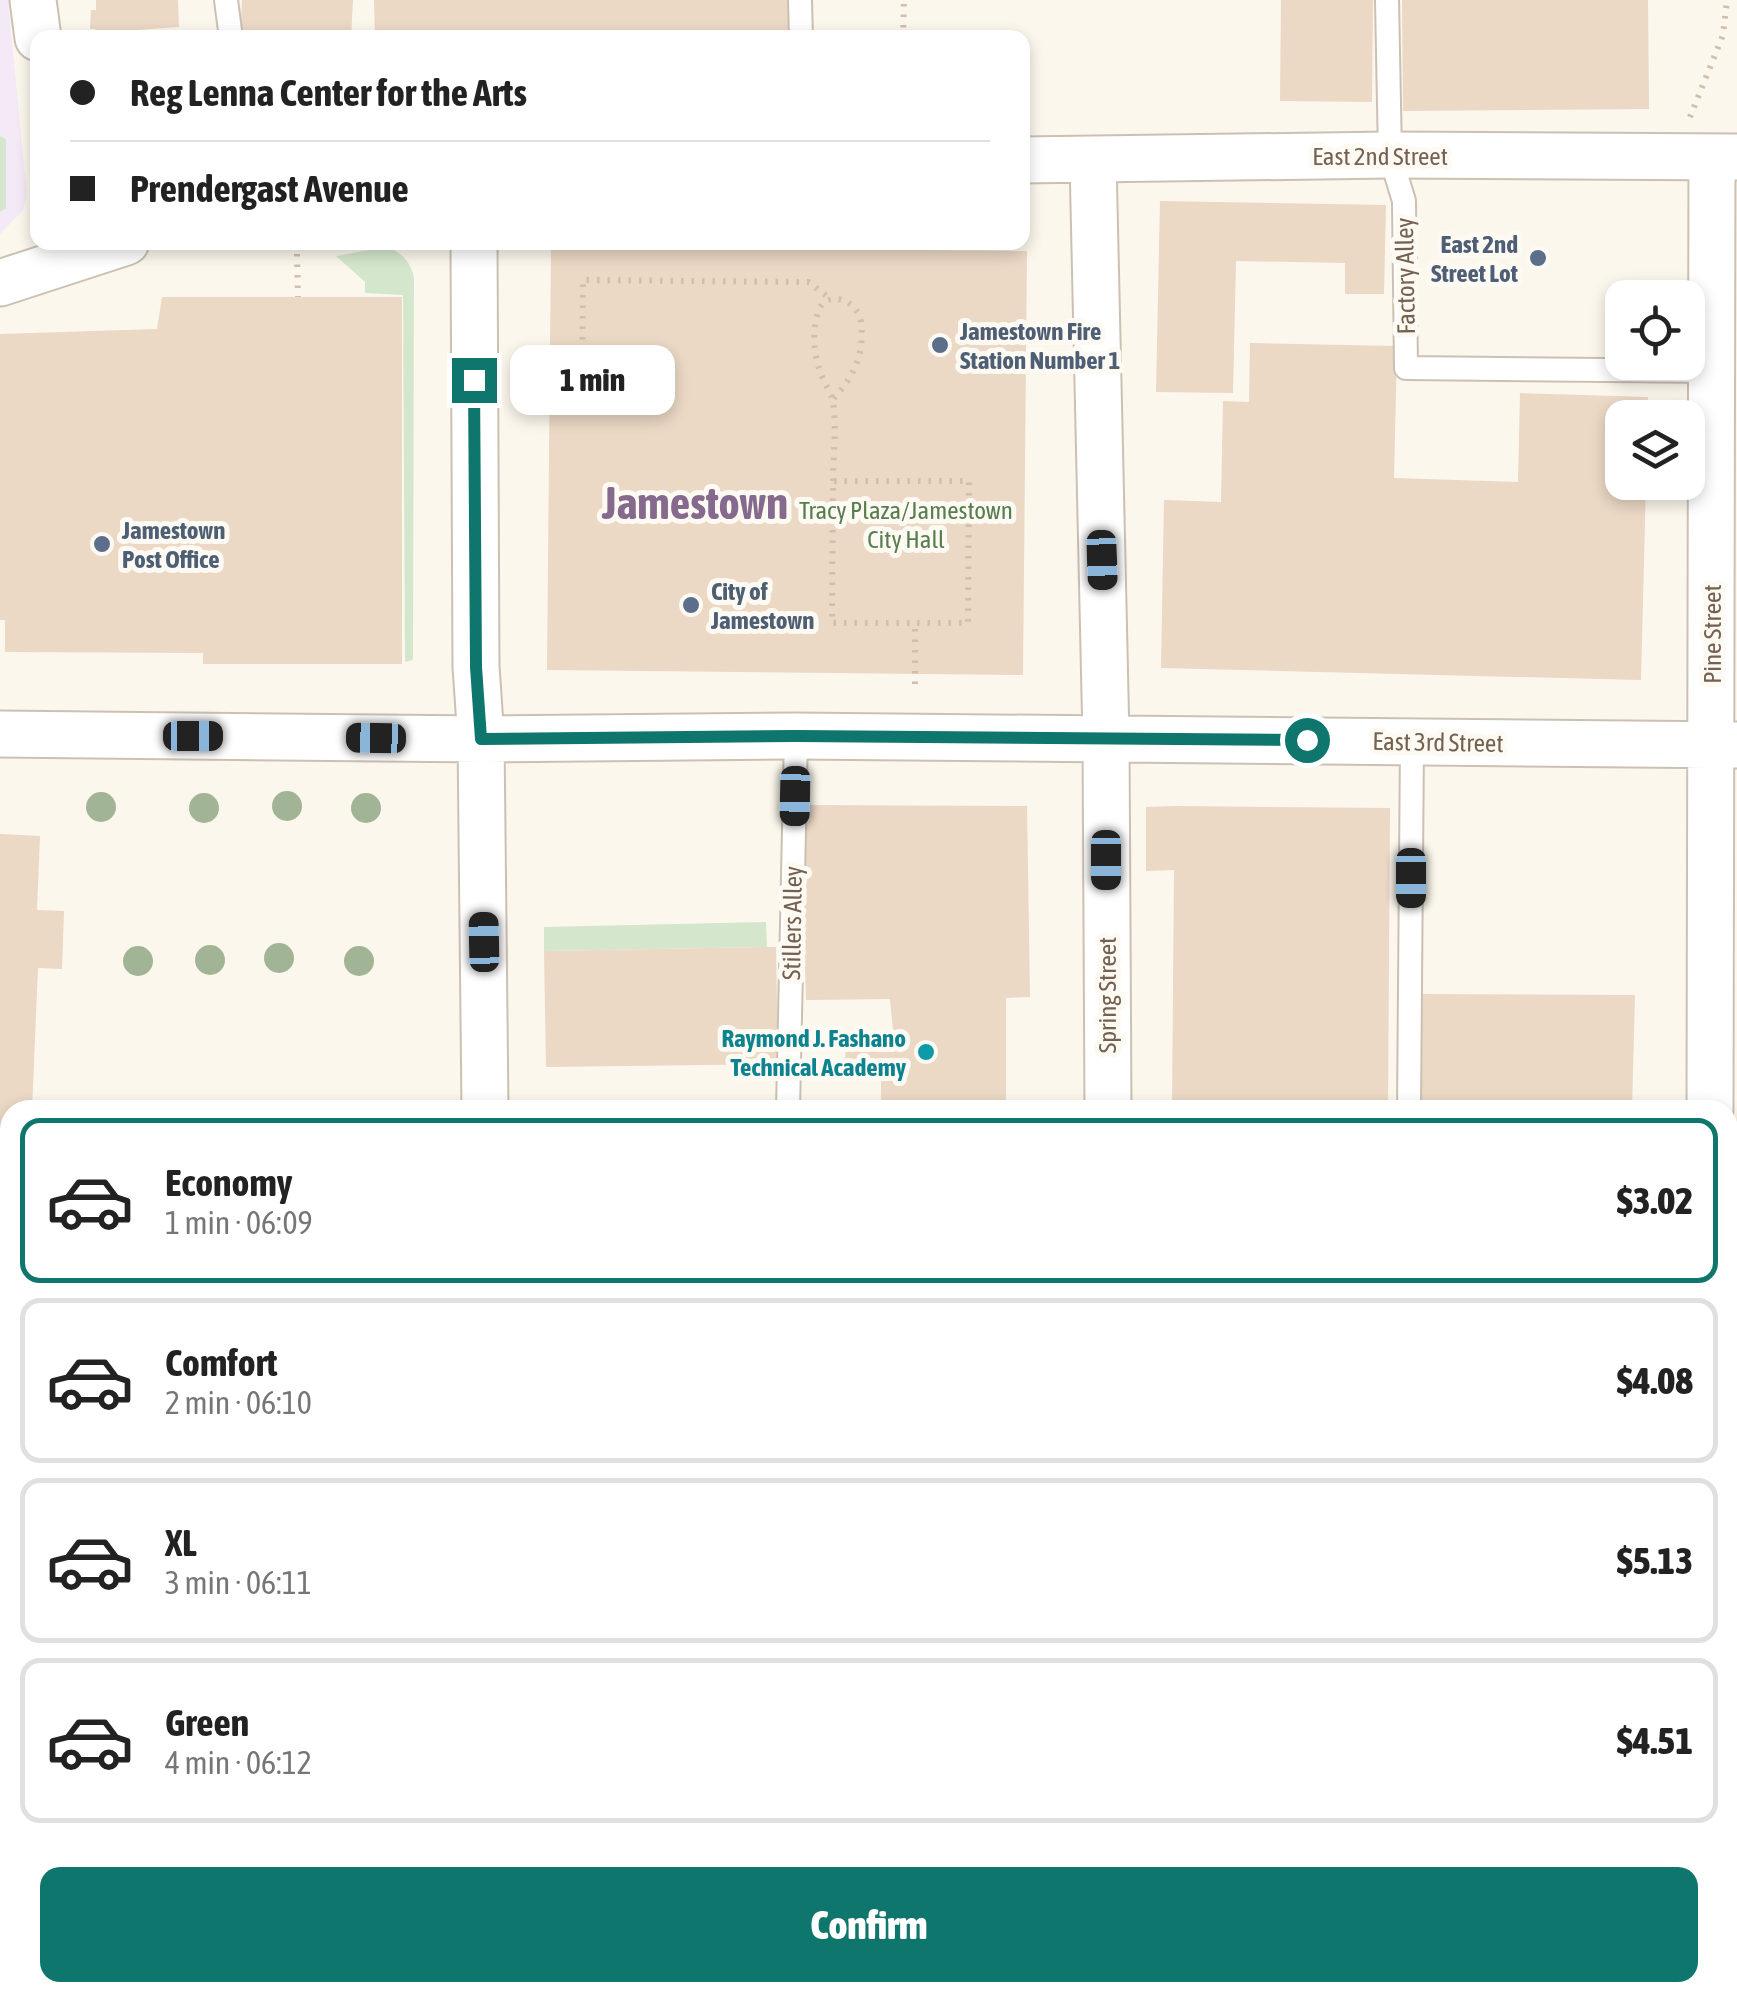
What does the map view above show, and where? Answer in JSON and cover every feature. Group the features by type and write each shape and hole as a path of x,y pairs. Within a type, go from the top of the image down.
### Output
{"street":[{"path":"33,0 37,30"},
{"name":"East 2nd Street","path":"1030,160 1390,155 1710,157"},
{"name":"Pine Street","path":"1710,157 1714,370 1725,503 1724,745 1710,1100"},
{"name":"Spring Street","path":"1093,160 1106,739 1108,1100"},
{"path":"474,250 484,1100"},
{"path":"0,283 63,252"},
{"name":"East 3rd Street","path":"0,734 481,739 796,736 1724,745"}],"lane":[{"path":"226,0 230,30"},
{"path":"800,0 801,30"},
{"name":"Factory Alley","path":"1387,0 1390,155 1404,201 1406,368 1714,370"},
{"name":"Stillers Alley","path":"788,1100 796,736"},
{"path":"1409,1100 1412,741"}],"path":[{"path":"903,30 904,0"},
{"path":"1710,157 1692,108 1723,35 1727,0"},
{"path":"298,254 298,296"},
{"path":"582,392 584,280 809,282 830,299"},
{"path":"833,399 857,366 861,318 854,306 842,298 830,299 820,306 814,327 814,353 833,399 832,623 968,623 969,481 833,480"},
{"path":"915,623 915,684"}],"shaded area":[{"path":"0,0 8,0 27,196 23,210 0,234"}],"green space":[{"path":"0,136 6,139 6,208 0,212"},
{"path":"393,250 404,258 414,278 413,660 405,662 403,295 365,293 365,282 336,256"},
{"path":"766,922 767,947 544,951 544,927"}],"building":[{"path":"96,0 178,0 179,27 90,29 91,10 96,10"},
{"path":"242,0 353,0 351,30 240,30"},
{"path":"374,0 790,0 789,30 375,30"},
{"path":"1281,0 1373,0 1372,102 1280,101"},
{"path":"1402,0 1648,0 1649,109 1403,111"},
{"path":"1160,201 1386,205 1384,294 1345,294 1345,263 1236,261 1233,393 1156,392"},
{"name":"Tracy Plaza/Jamestown City Hall","path":"551,250 1027,251 1023,675 547,670"},
{"path":"162,297 402,297 402,664 203,664 203,653 5,652 5,620 0,620 0,334 157,329"},
{"path":"1250,343 1397,346 1394,478 1518,482 1520,393 1648,397 1605,400 1605,500 1646,500 1641,680 1161,668 1164,500 1221,502 1223,401 1249,402"},
{"path":"800,805 1027,806 1030,997 1006,998 1006,1100 881,1100 881,1063 845,1061 846,1042 894,1040 890,999 806,1000"},
{"path":"1146,807 1390,808 1388,1100 1172,1100 1174,870 1146,871"},
{"path":"0,834 40,836 37,910 64,911 62,969 38,968 32,1100 0,1100"},
{"path":"776,947 778,1064 546,1067 544,951"},
{"path":"1418,994 1635,995 1632,1100 1419,1100"}],"place":[{"name":"East 2nd Street Lot","path":"1538,258"},
{"name":"Jamestown Fire Station Number 1","path":"940,345"},
{"name":"Jamestown Post Office","path":"102,544"},
{"name":"City of Jamestown","path":"691,605"},
{"name":"Raymond J. Fashano Technical Academy","path":"926,1052"}],"district":[{"name":"Jamestown","path":"695,503"}],"route":[{"path":"474,380 476,667 481,739 796,736 1307,740"}]}
